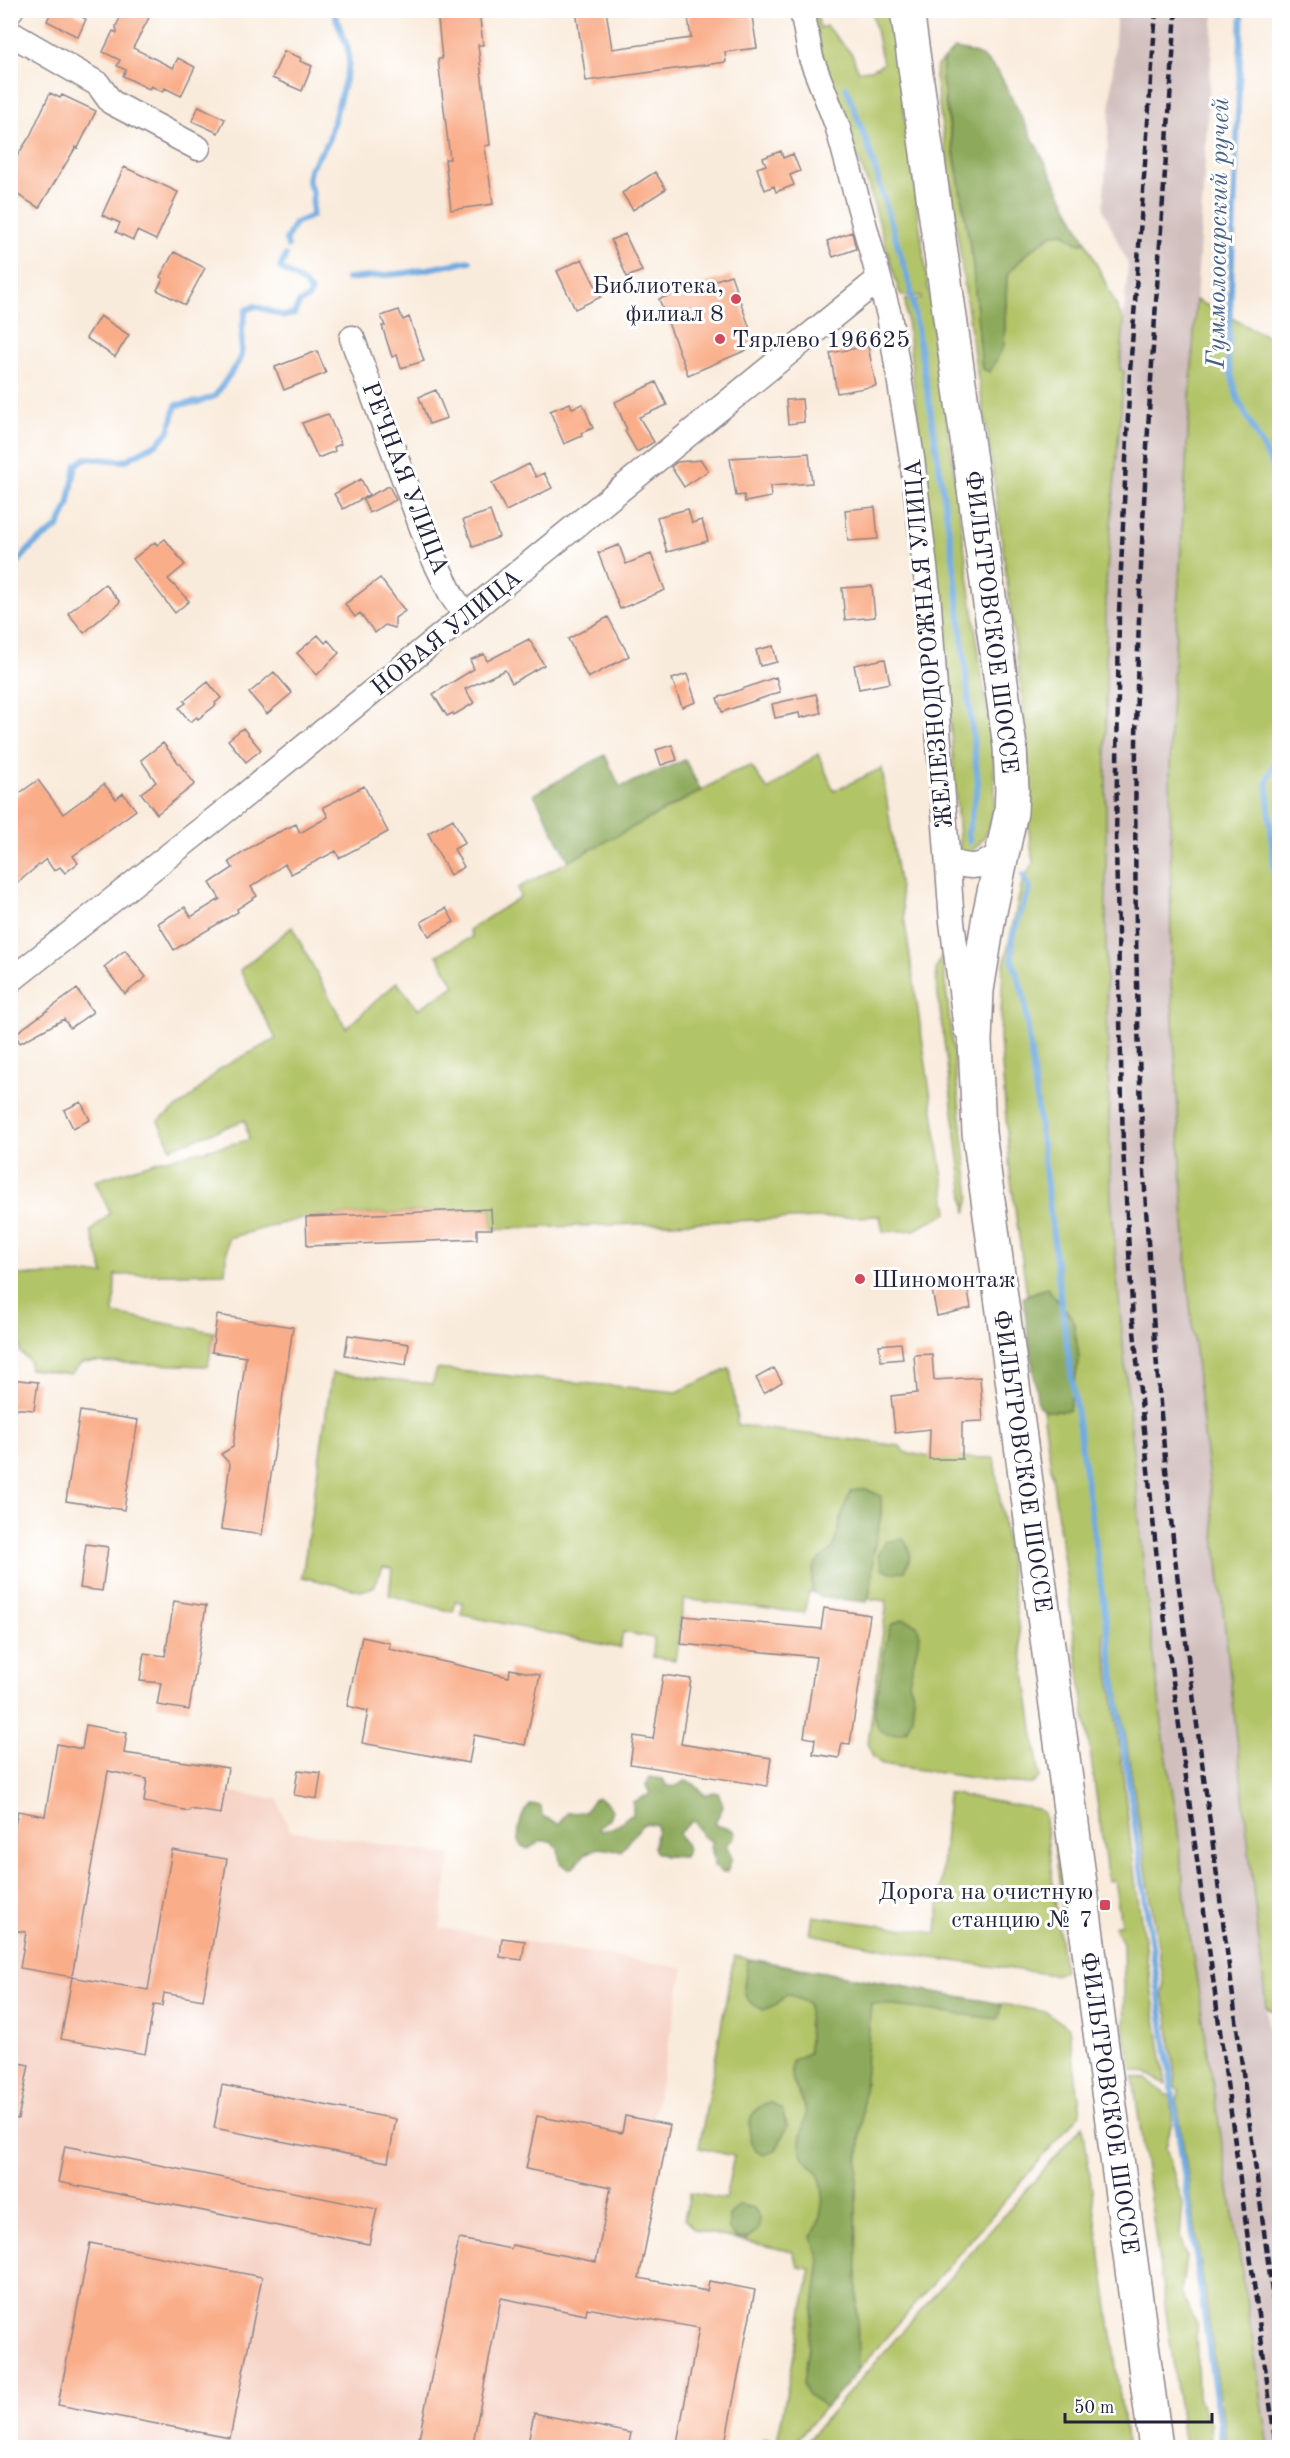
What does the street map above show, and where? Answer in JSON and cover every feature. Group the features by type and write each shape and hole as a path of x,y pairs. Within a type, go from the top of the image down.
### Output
{"main road":[{"name":"ФИЛЬТРОВСКОЕ ШОССЕ","path":"907,10 1010,747 1011,812 989,916 977,990 976,1088 979,1133 1156,2448"}],"street":[{"name":"ЖЕЛЕЗНОДОРОЖНАЯ УЛИЦА","path":"802,16 811,58 837,125 889,315 912,458 928,592 960,994 976,1088"},
{"path":"10,33 98,84 111,102 198,148"},
{"name":"НОВАЯ УЛИЦА","path":"10,981 466,616 879,279"},
{"name":"РЕЧНАЯ УЛИЦА","path":"352,338 432,555 452,596 466,616"},
{"path":"948,860 962,866 985,865 1003,849"}],"shaded area":[{"path":"1117,11 1214,11 1170,729 1171,981 1187,1277 1266,2007 1279,2108 1279,2447 1240,2447 1176,1811 1165,1747 1145,1582 1111,1195 1106,971 1106,583 1124,371 1120,370 1128,264 1103,209"},
{"path":"86,1725 127,1733 124,1756 138,1759 151,1757 228,1768 225,1791 277,1799 289,1830 451,1855 440,1928 684,1968 653,2121 670,2125 639,2278 706,2291 709,2281 755,2290 724,2447 11,2448 11,1850 18,1811 45,1816 57,1744 82,1749"},
{"path":"1271,2011 1279,2012 1279,2072"}],"green space":[{"path":"872,11 890,11 993,755 995,796 990,824 985,836 977,846 966,854 960,852 945,653 905,300 921,299 921,296 902,296 899,291 869,188 824,64 812,15 817,16 820,28 826,26 852,54 858,71 870,70 883,64"},
{"path":"954,49 980,56 990,63 1000,75 1086,242 1077,243 1064,233 1052,234 1026,254 1007,275 1004,345 990,372 982,369 972,257 942,80 943,60"},
{"path":"943,60 944,98 972,257 982,369 1004,345 1007,275 1026,254 1052,234 1064,233 1077,243 1086,242 1124,322 1120,370 1124,371 1106,583 1106,971 1111,1195 1145,1582 1165,1747 1176,1812 1187,1917 1269,2447 1227,2447 1177,2101 1180,2089 1176,2087 1168,2017 1163,1995 1164,1984 1109,1630 1103,1633 1117,1724 1135,1879 1166,2085 1147,2073 1132,2070 1125,2034 1123,1943 1114,1926 1121,1924 1114,1880 1108,1881 1043,1410 1069,1410 1079,1358 1073,1318 1047,1288 1027,1295 1010,1173 1000,1038 1003,969 1022,883 1033,863 1027,815 1029,799 1025,721 989,442 976,367 935,76 937,66"},
{"path":"1196,300 1280,343 1279,2012 1271,2011 1266,2007 1187,1277 1171,981 1170,729"},
{"path":"818,754 834,791 882,768 948,1213 914,1230 883,1232 880,1216 492,1229 491,1209 306,1217 228,1238 225,1273 115,1275 114,1314 214,1332 208,1366 93,1362 82,1363 70,1374 30,1369 29,1361 20,1352 20,1347 11,1344 10,1275 104,1274 91,1231 110,1213 95,1181 158,1161 249,1140 245,1120 171,1148 158,1121 188,1100 221,1068 276,1039 240,970 292,927 346,1028 397,982 418,1009 455,986 437,955 472,937 469,930 520,897 518,888 729,774 751,766 768,790"},
{"path":"605,755 620,787 685,760 701,791 569,861 534,794"},
{"path":"942,954 970,1197 966,1213 937,987 936,969"},
{"path":"1047,1288 1073,1319 1079,1358 1069,1410 1048,1411 1038,1405 1023,1297"},
{"path":"730,1368 738,1425 900,1446 904,1452 929,1457 994,1458 1040,1777 1032,1784 999,1782 882,1764 873,1757 868,1743 887,1601 809,1592 804,1613 684,1599 675,1660 653,1657 654,1638 623,1632 620,1648 462,1615 463,1602 455,1601 452,1612 389,1595 392,1568 383,1567 374,1587 361,1591 302,1577 332,1373 432,1384 437,1369 677,1392"},
{"path":"866,1489 881,1496 880,1520 867,1602 820,1597 812,1591 814,1566 833,1549 851,1491"},
{"path":"903,1539 910,1554 905,1571 895,1573 883,1569 878,1555 885,1542"},
{"path":"904,1619 917,1625 920,1635 909,1682 914,1697 912,1717 906,1731 884,1732 878,1728 874,1713 885,1647 891,1625"},
{"path":"650,1777 663,1779 667,1786 679,1785 684,1781 689,1782 705,1795 718,1793 723,1806 715,1823 735,1833 733,1839 726,1845 732,1858 727,1872 722,1872 714,1866 711,1841 702,1836 696,1823 692,1821 679,1833 687,1850 684,1857 665,1856 655,1852 653,1847 656,1825 647,1823 642,1825 621,1851 598,1848 585,1854 573,1868 560,1863 558,1848 551,1841 541,1841 528,1849 520,1845 520,1822 532,1804 541,1806 542,1816 559,1824 567,1813 585,1812 593,1800 598,1798 606,1802 612,1810 609,1819 598,1828 601,1831 615,1827 633,1815 633,1802 650,1794 646,1785"},
{"path":"948,1793 1037,1809 1044,1813 1064,1971 1048,1974 932,1958 810,1934 813,1916 937,1933"},
{"path":"1051,1818 1059,1831 1074,1958 1072,1965 1069,1958"},
{"path":"734,1956 1046,2012 1069,2028 1081,2113 791,2447 765,2447 763,2439 777,2441 811,2269 799,2267 793,2252 695,2230 684,2219 690,2193 725,2199 734,2156 699,2148"},
{"path":"748,1959 1001,2004 998,2019 871,2003 856,2193 858,2371 826,2407 808,2395 804,2383 820,2260 812,2237 821,2213 823,2195 820,2178 804,2158 801,2150 800,2140 806,2112 791,2068 792,2060 809,2053 808,2003 787,1994 777,2004 764,2010 749,2001 744,1990"},
{"path":"1133,2077 1147,2079 1166,2095 1171,2095 1172,2120 1166,2148 1183,2204 1180,2236 1186,2257 1181,2293 1196,2322 1198,2397 1210,2423 1211,2447 1185,2447"},
{"path":"770,2102 782,2110 787,2126 776,2151 763,2155 756,2151 749,2128 752,2115 756,2110"},
{"path":"1083,2125 1127,2447 801,2447"},
{"path":"739,2205 754,2208 760,2218 758,2230 746,2239 736,2238 729,2229 729,2215"}],"building":[{"path":"52,10 69,10 86,19 78,37 47,21"},
{"path":"124,10 153,10 133,48 173,68 178,58 195,67 181,96 165,88 163,92 151,86 149,89 123,76 126,70 117,66 120,60 103,52 113,31 117,33 116,26"},
{"path":"437,10 479,10 483,45 478,45 490,145 485,146 493,204 451,210 445,159 450,159 438,59 442,59"},
{"path":"576,10 606,10 612,49 691,38 687,10 751,10 757,48 725,52 726,62 586,81"},
{"path":"284,51 301,58 300,61 312,66 302,91 272,78"},
{"path":"50,93 60,98 62,95 96,111 78,148 76,147 39,208 10,190 10,167 30,136"},
{"path":"199,106 225,119 218,133 192,121"},
{"path":"781,151 783,158 793,154 800,171 790,175 794,185 776,192 774,186 765,190 757,168 766,165 763,158"},
{"path":"124,167 178,192 156,240 137,231 133,240 116,232 120,223 102,215"},
{"path":"655,172 666,189 633,210 622,193"},
{"path":"852,232 856,249 833,257 827,241"},
{"path":"625,234 642,271 627,277 611,240"},
{"path":"174,252 205,268 185,305 157,290 163,279 160,277"},
{"path":"582,259 601,297 575,309 557,271"},
{"path":"731,275 756,346 688,375 659,299"},
{"path":"399,310 403,320 409,317 424,361 401,368 397,355 392,357 381,316"},
{"path":"100,316 129,335 115,357 86,338"},
{"path":"868,346 876,386 837,393 830,353"},
{"path":"317,351 326,373 284,390 275,367"},
{"path":"656,382 667,405 639,417 654,442 637,452 625,431 627,430 615,402"},
{"path":"436,390 447,418 429,424 419,397"},
{"path":"802,399 804,422 788,424 786,400"},
{"path":"570,403 572,408 583,404 593,428 564,444 550,411"},
{"path":"328,414 341,444 334,447 335,451 318,458 302,423"},
{"path":"809,453 812,483 770,486 771,497 745,502 744,495 736,496 730,458"},
{"path":"701,460 708,471 684,487 671,467 677,462"},
{"path":"529,464 536,477 544,473 552,488 506,511 492,483"},
{"path":"361,479 369,495 343,509 334,494"},
{"path":"389,486 396,500 369,513 363,499"},
{"path":"875,507 878,539 848,541 845,510"},
{"path":"688,509 692,523 702,520 708,541 667,552 657,517"},
{"path":"490,511 499,537 473,547 463,520"},
{"path":"165,539 185,565 168,579 189,601 175,613 133,559 155,542 157,545"},
{"path":"619,545 626,564 651,554 665,590 620,609 598,553"},
{"path":"380,578 405,611 395,618 395,628 385,625 375,633 360,613 355,617 345,604"},
{"path":"105,584 120,602 84,633 68,613"},
{"path":"872,586 875,617 845,620 842,588"},
{"path":"608,617 629,656 588,678 568,639"},
{"path":"318,635 325,643 328,640 339,653 317,675 297,653"},
{"path":"529,639 544,665 512,683 505,670 465,689 474,703 454,715 453,713 447,716 433,694 474,669 470,660 484,654 487,661"},
{"path":"773,646 777,662 760,666 756,650"},
{"path":"885,659 890,683 859,689 854,665"},
{"path":"274,672 292,693 267,714 249,693"},
{"path":"687,674 696,702 682,707 672,679"},
{"path":"776,677 780,692 722,712 717,698"},
{"path":"208,682 221,698 198,719 197,717 190,722 179,708 186,703 184,701"},
{"path":"816,694 821,713 800,718 799,713 775,718 772,704"},
{"path":"243,728 261,750 246,762 228,740"},
{"path":"163,743 195,784 157,814 141,793 156,782 141,760"},
{"path":"672,745 677,760 661,765 656,750"},
{"path":"38,780 63,814 104,784 116,799 123,793 136,810 73,856 78,863 65,873 60,867 54,871 46,859 10,889 10,800"},
{"path":"364,786 388,832 339,858 336,851 291,874 285,864 251,887 257,896 237,909 238,912 174,950 158,923 185,907 191,917 220,899 210,883 233,868 229,862 262,840 296,824 300,833 328,817 323,807"},
{"path":"453,819 465,843 454,849 464,867 450,875 428,833"},
{"path":"446,908 454,922 429,936 421,922"},
{"path":"125,950 146,977 125,994 104,967"},
{"path":"77,989 93,1012 70,1028 64,1019 20,1043 15,1034"},
{"path":"81,1102 90,1120 73,1128 64,1110"},
{"path":"491,1209 492,1229 477,1229 477,1239 307,1246 306,1217"},
{"path":"966,1278 971,1308 937,1316 931,1285"},
{"path":"217,1315 293,1327 262,1535 221,1529 230,1464 221,1454 233,1447 246,1357 212,1352"},
{"path":"348,1335 409,1344 406,1365 345,1355"},
{"path":"901,1343 903,1359 881,1361 879,1345"},
{"path":"932,1354 934,1380 980,1377 983,1421 962,1422 962,1459 929,1459 930,1429 895,1433 891,1396 917,1393 914,1355"},
{"path":"774,1368 782,1382 764,1393 756,1378"},
{"path":"10,1379 38,1382 34,1410 10,1408"},
{"path":"80,1411 138,1420 124,1510 66,1501"},
{"path":"86,1544 108,1547 102,1591 80,1588"},
{"path":"174,1601 206,1606 189,1710 157,1705 161,1683 140,1681 144,1653 165,1656"},
{"path":"824,1608 870,1615 850,1744 842,1743 839,1758 813,1754 815,1739 804,1737 816,1657 681,1644 684,1616 821,1629"},
{"path":"362,1637 390,1643 389,1649 509,1677 510,1669 540,1675 525,1745 474,1735 469,1763 362,1743 368,1711 347,1706"},
{"path":"663,1675 691,1679 681,1744 771,1758 767,1786 630,1764 634,1736 653,1739"},
{"path":"86,1725 127,1733 124,1753 228,1768 221,1814 190,1809 189,1811 144,1802 147,1779 108,1771 72,1977 20,1968 26,1932 10,1930 10,1850 18,1811 45,1816 57,1744 82,1749"},
{"path":"298,1770 321,1773 317,1799 294,1795"},
{"path":"172,1850 227,1859 203,2000 164,1993 162,2006 154,2005 145,2054 61,2039 72,1977 148,1990"},
{"path":"502,1938 525,1941 522,1960 500,1957"},
{"path":"10,2061 29,2065 18,2119 10,2118"},
{"path":"222,2085 396,2119 388,2162 214,2128"},
{"path":"537,2116 622,2133 625,2116 670,2125 639,2278 707,2291 709,2281 755,2290 724,2448 676,2448 699,2328 587,2308 586,2315 501,2298 472,2448 417,2448 459,2239 511,2249 512,2245 596,2262 611,2187 526,2169"},
{"path":"65,2146 377,2209 369,2244 58,2182"},
{"path":"90,2243 262,2277 230,2438 58,2405"},
{"path":"534,2413 631,2433 628,2448 527,2448"}],"waterway":[{"path":"288,246 286,240 295,223 312,216 313,193 308,181 310,169 328,142 349,65 348,49 333,10"},
{"name":"Гуммолосарский ручей","path":"1242,10 1228,361 1237,397 1280,481"},
{"path":"846,87 868,145 910,286 934,432 954,564 978,783 968,834 970,842"},
{"path":"10,571 33,545 58,527 68,506 76,465 86,458 124,461 158,443 169,431 176,405 199,402 215,396 241,358 242,330 246,310 255,306 284,316 294,314 299,303 308,298 311,292 304,283 280,268 286,255"},
{"path":"347,279 406,273 470,261"},
{"path":"1280,749 1267,781 1280,943"},
{"path":"1023,875 1030,888 1012,937 1012,958 1024,996 1062,1309 1223,2448"}],"railway":[{"path":"1156,10 1130,372 1119,613 1116,846 1123,1147 1133,1321 1158,1569 1276,2448"},
{"path":"1176,10 1151,378 1138,653 1136,951 1143,1156 1157,1361 1176,1566 1280,2352"}],"place":[{"name":"Библиотека, филиал 8","path":"736,299"},
{"name":"Тярлево 196625","path":"720,339"},
{"name":"Шиномонтаж","path":"860,1279"},
{"name":"Дорога на очистную станцию № 7","path":"1105,1905"}]}
